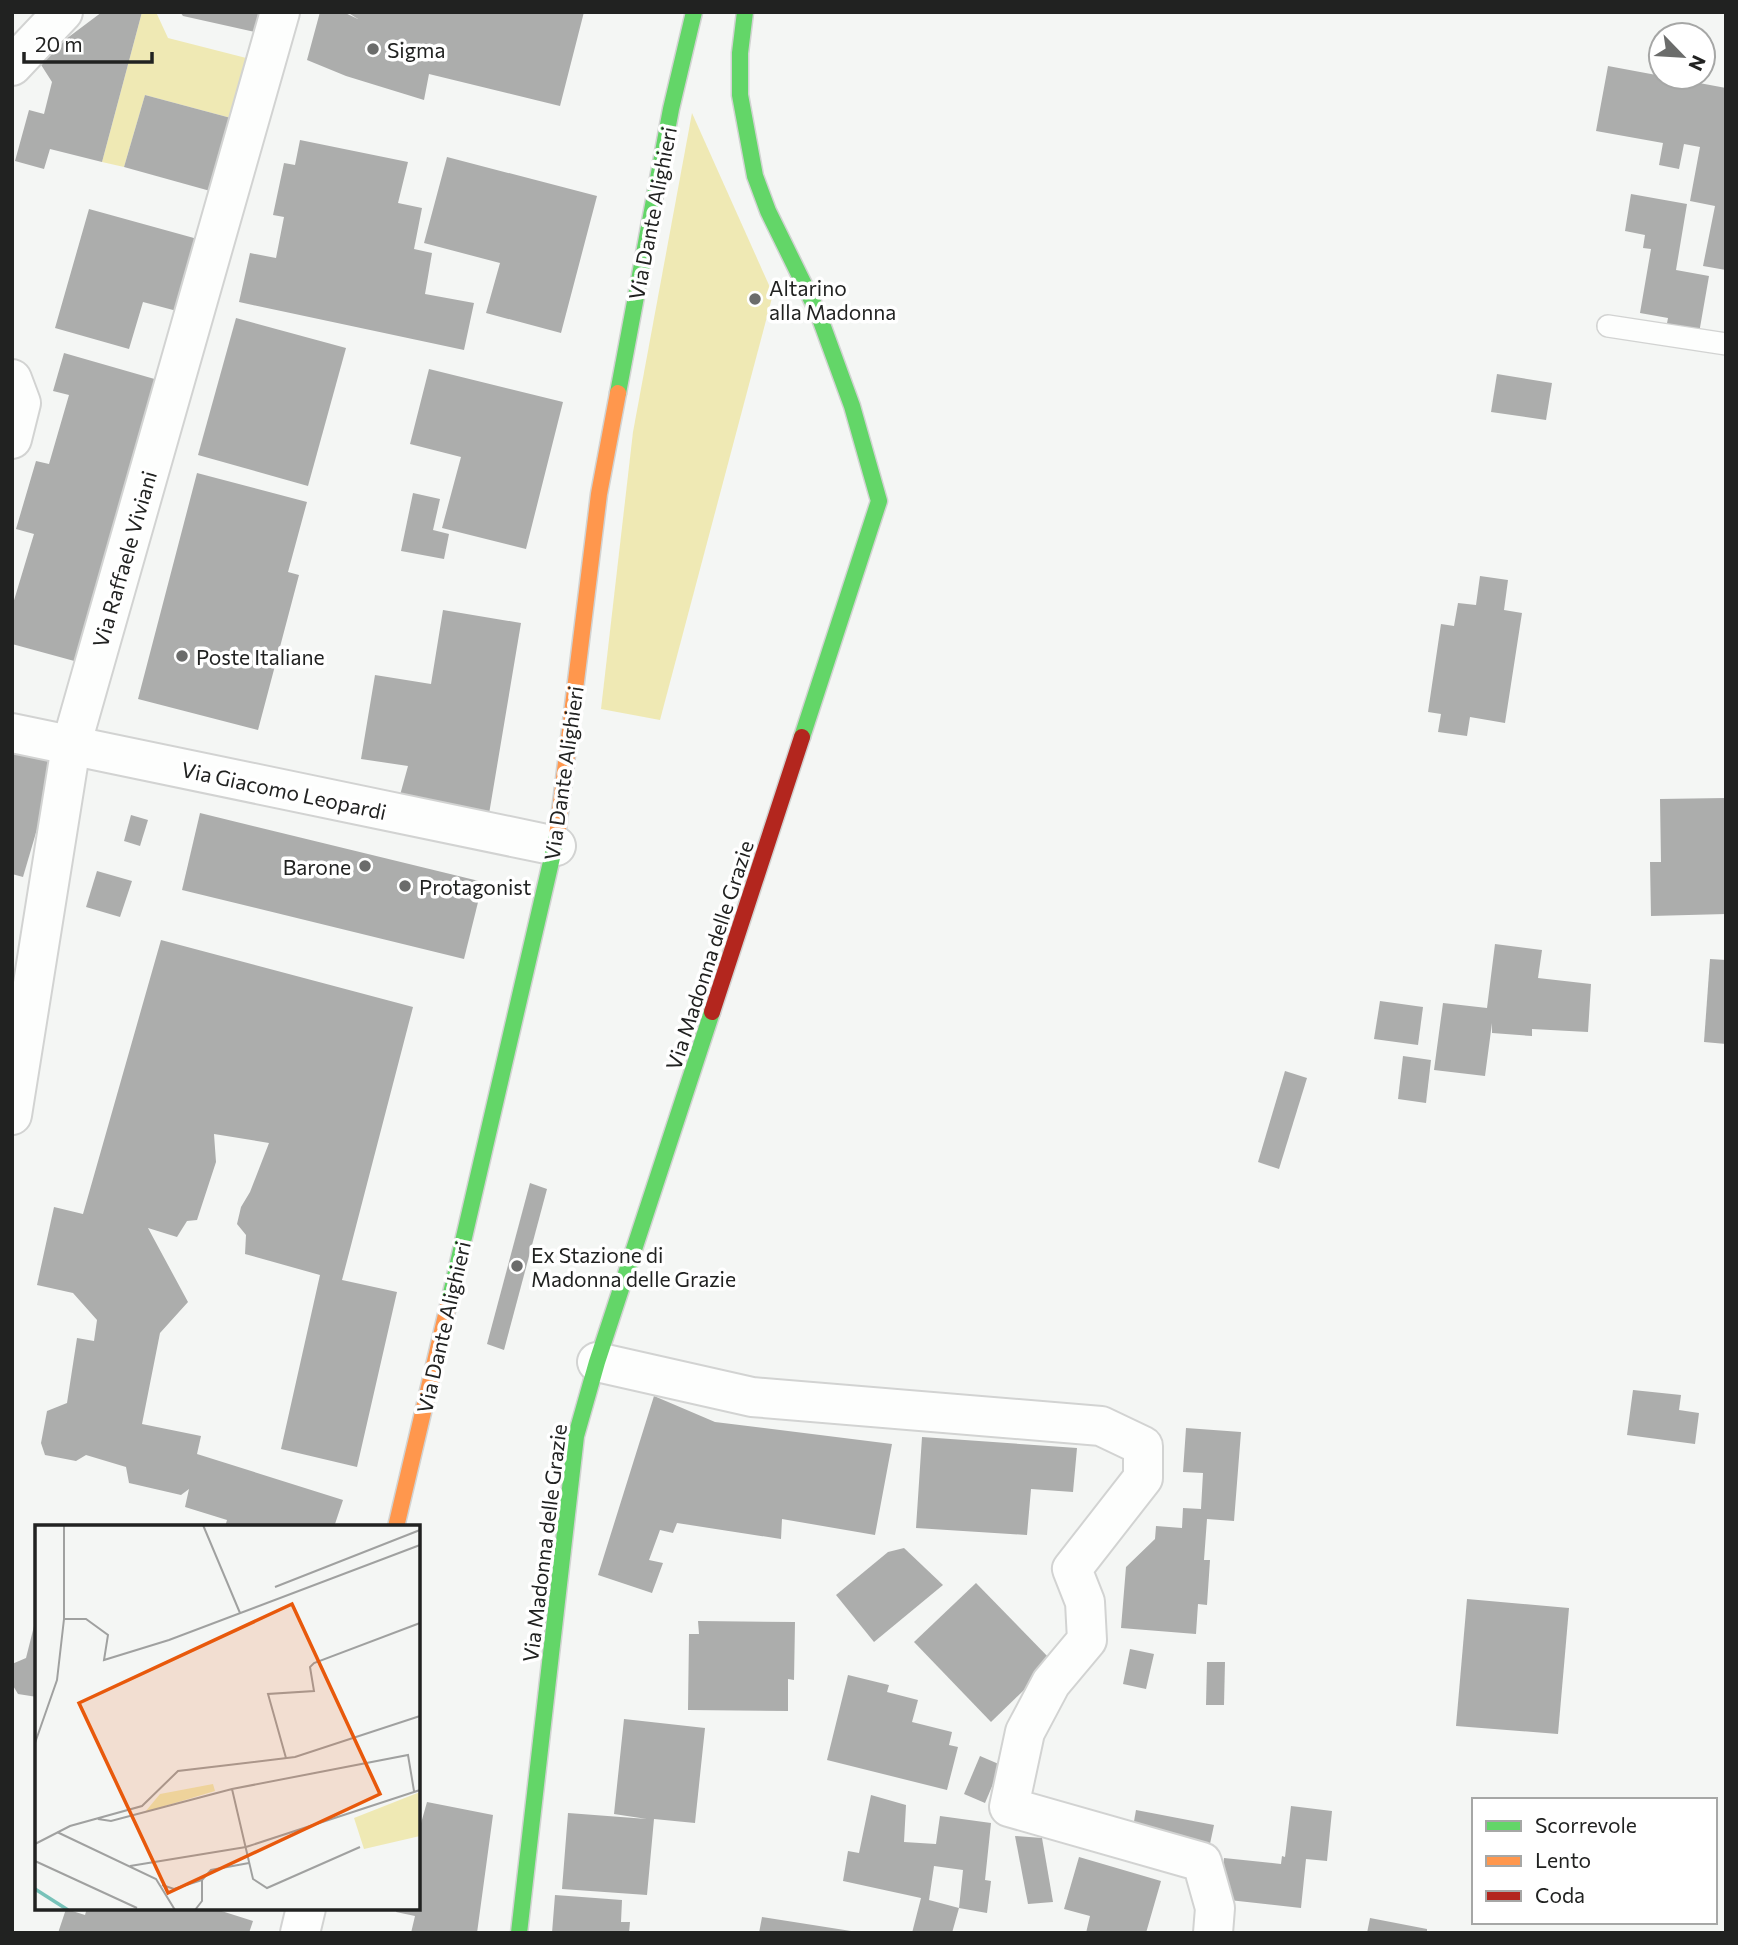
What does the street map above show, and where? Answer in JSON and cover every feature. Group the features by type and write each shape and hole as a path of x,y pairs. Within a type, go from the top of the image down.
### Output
{"main road":[{"name":"Via Dante Alighieri","path":"396,1525 556,846 599,494 671,109 694,12"},
{"name":"Via Madonna delle Grazie","path":"519,1933 576,1436 597,1362 879,501 860,426 817,310 756,178 742,114 740,35 745,12"}],"street":[{"path":"12,66 63,12"},
{"name":"Via Raffaele Viviani","path":"12,1115 71,746 280,12"},
{"path":"12,379 21,403 12,439"},
{"name":"Via Giacomo Leopardi","path":"12,733 556,846"},
{"path":"597,1362 752,1397 1101,1426 1143,1446 1143,1478 1072,1569 1085,1602 1087,1640 1051,1684 1025,1732 1009,1807 1202,1862 1215,1908 1213,1933"},
{"path":"300,1933 306,1910"}],"lane":[{"path":"1608,326 1726,344"}],"shaded area":[{"path":"142,12 156,12 168,38 258,61 242,121 145,95 124,167 102,162"},
{"path":"692,113 773,294 660,720 601,709 633,432"}],"building":[{"path":"102,12 142,12 102,162 50,149 44,169 15,161 29,110 44,114 52,82 38,60"},
{"path":"180,12 265,12 259,33 183,16"},
{"path":"320,12 343,12 358,19 347,12 584,12 560,106 429,74 424,100 346,76 307,60"},
{"path":"1608,66 1647,73 1647,91 1717,91 1717,86 1726,88 1726,270 1703,266 1715,206 1690,201 1700,147 1684,144 1679,169 1659,165 1663,143 1596,131"},
{"path":"145,95 242,121 221,194 124,167"},
{"path":"300,140 408,162 398,203 422,208 414,249 432,253 425,294 474,303 464,350 239,302 250,253 276,258 284,217 273,215 284,163 295,165"},
{"path":"447,157 597,196 561,333 486,313 500,263 424,243"},
{"path":"1631,194 1687,204 1676,270 1709,276 1698,339 1665,334 1668,318 1640,313 1651,249 1643,248 1645,235 1625,231"},
{"path":"89,209 212,243 192,315 143,302 129,349 55,328"},
{"path":"236,318 346,348 308,486 198,455"},
{"path":"64,353 158,380 78,662 12,644 12,607 34,534 16,529 36,461 49,464 69,395 53,391"},
{"path":"429,369 563,402 526,549 442,528 461,457 410,444"},
{"path":"1497,374 1552,383 1546,420 1491,412"},
{"path":"197,473 307,502 288,572 299,575 258,730 138,699"},
{"path":"413,493 440,499 433,530 449,534 444,559 401,551"},
{"path":"1480,576 1508,580 1504,610 1522,613 1505,723 1470,717 1467,736 1438,732 1441,714 1428,712 1441,624 1454,626 1458,603 1476,605"},
{"path":"443,610 521,623 488,820 397,806 408,766 361,759 375,675 431,684"},
{"path":"12,727 62,744 23,877 12,874"},
{"path":"1726,798 1726,914 1651,916 1650,862 1661,862 1660,799"},
{"path":"200,813 483,882 464,959 182,890"},
{"path":"131,815 148,820 140,846 124,841"},
{"path":"97,871 132,881 120,917 86,907"},
{"path":"161,940 413,1007 342,1280 397,1292 357,1467 281,1449 320,1275 245,1254 246,1235 237,1224 241,1207 250,1192 269,1143 214,1134 216,1162 197,1220 187,1221 177,1237 148,1228 188,1302 160,1333 142,1424 201,1436 197,1454 343,1500 335,1525 226,1525 227,1520 185,1507 189,1489 181,1495 129,1483 126,1467 86,1455 76,1461 45,1455 41,1443 47,1411 67,1403 77,1338 94,1341 97,1320 73,1293 37,1285 54,1207 83,1214"},
{"path":"1495,944 1542,950 1538,978 1591,984 1588,1032 1532,1029 1532,1036 1492,1033 1492,1023 1485,1076 1434,1070 1443,1003 1487,1008"},
{"path":"1710,959 1726,960 1726,1044 1704,1042"},
{"path":"1380,1001 1423,1007 1418,1045 1374,1039"},
{"path":"1403,1056 1431,1060 1426,1103 1398,1099"},
{"path":"1285,1071 1307,1078 1279,1169 1258,1162"},
{"name":"Ex Stazione di Madonna delle Grazie","path":"530,1183 547,1189 504,1350 487,1344"},
{"path":"1633,1390 1681,1395 1679,1410 1699,1413 1695,1444 1627,1435"},
{"path":"654,1396 715,1422 892,1444 875,1535 782,1519 781,1539 677,1523 673,1533 660,1530 649,1560 663,1563 652,1593 598,1575"},
{"path":"1186,1428 1241,1432 1234,1521 1207,1519 1204,1560 1210,1560 1207,1605 1198,1604 1196,1634 1121,1628 1126,1567 1155,1539 1156,1526 1182,1528 1183,1508 1201,1509 1203,1473 1183,1472"},
{"path":"922,1437 1077,1448 1073,1492 1031,1489 1027,1535 916,1528"},
{"path":"904,1548 943,1585 874,1642 836,1595 888,1552"},
{"path":"976,1583 1053,1662 991,1722 914,1642"},
{"path":"1467,1599 1569,1608 1558,1734 1456,1726"},
{"path":"698,1621 795,1622 794,1680 788,1679 788,1711 688,1710 689,1634 699,1634"},
{"path":"35,1622 35,1697 18,1694 12,1684 12,1664 26,1658"},
{"path":"1130,1649 1154,1654 1146,1689 1123,1684"},
{"path":"1207,1662 1225,1662 1224,1705 1206,1705"},
{"path":"848,1675 889,1685 887,1692 918,1700 912,1722 952,1732 949,1745 958,1747 947,1790 827,1760"},
{"path":"624,1719 705,1728 695,1823 654,1819 647,1895 562,1889 568,1813 647,1819 614,1814"},
{"path":"980,1756 1001,1765 985,1803 964,1794"},
{"path":"871,1795 906,1805 904,1842 936,1844 940,1816 991,1823 985,1880 991,1881 987,1913 959,1908 952,1933 912,1933 921,1898 843,1881 848,1851 859,1853","holes":["934,1866 963,1870 959,1908 929,1900"]},
{"path":"427,1802 493,1815 477,1933 411,1933 415,1916 396,1912 420,1910 420,1827"},
{"path":"1291,1806 1332,1811 1327,1861 1306,1859 1301,1908 1220,1899 1224,1858 1281,1864 1282,1856 1285,1857"},
{"path":"1136,1810 1214,1825 1207,1858 1130,1844"},
{"path":"1015,1836 1042,1838 1053,1902 1028,1904"},
{"path":"1079,1857 1161,1881 1146,1933 1086,1933 1090,1916 1064,1909"},
{"path":"555,1895 622,1900 621,1922 630,1922 629,1933 552,1933"},
{"path":"66,1910 85,1915 86,1910 218,1910 253,1921 249,1933 58,1933"},
{"path":"762,1917 851,1931 851,1933 759,1933"},
{"path":"1370,1918 1427,1929 1427,1933 1367,1933"}],"traffic: fast":[{"path":"618,393 671,109 694,12"},
{"path":"745,12 740,53 740,95 755,176 768,211 818,313 852,406 879,501 802,737"},
{"path":"449,1302 557,836"},
{"path":"519,1933 576,1436 597,1362 712,1012"}],"traffic: slow":[{"path":"557,836 599,494 618,393"},
{"path":"396,1525 449,1302"}],"traffic: jam":[{"path":"712,1012 802,737"}],"place":[{"name":"Sigma","path":"373,49"},
{"name":"Altarino alla Madonna","path":"755,299"},
{"name":"Poste Italiane","path":"182,656"},
{"name":"Barone","path":"365,866"},
{"name":"Protagonist","path":"405,886"},
{"name":"Ex Stazione di Madonna delle Grazie","path":"517,1266"}]}
